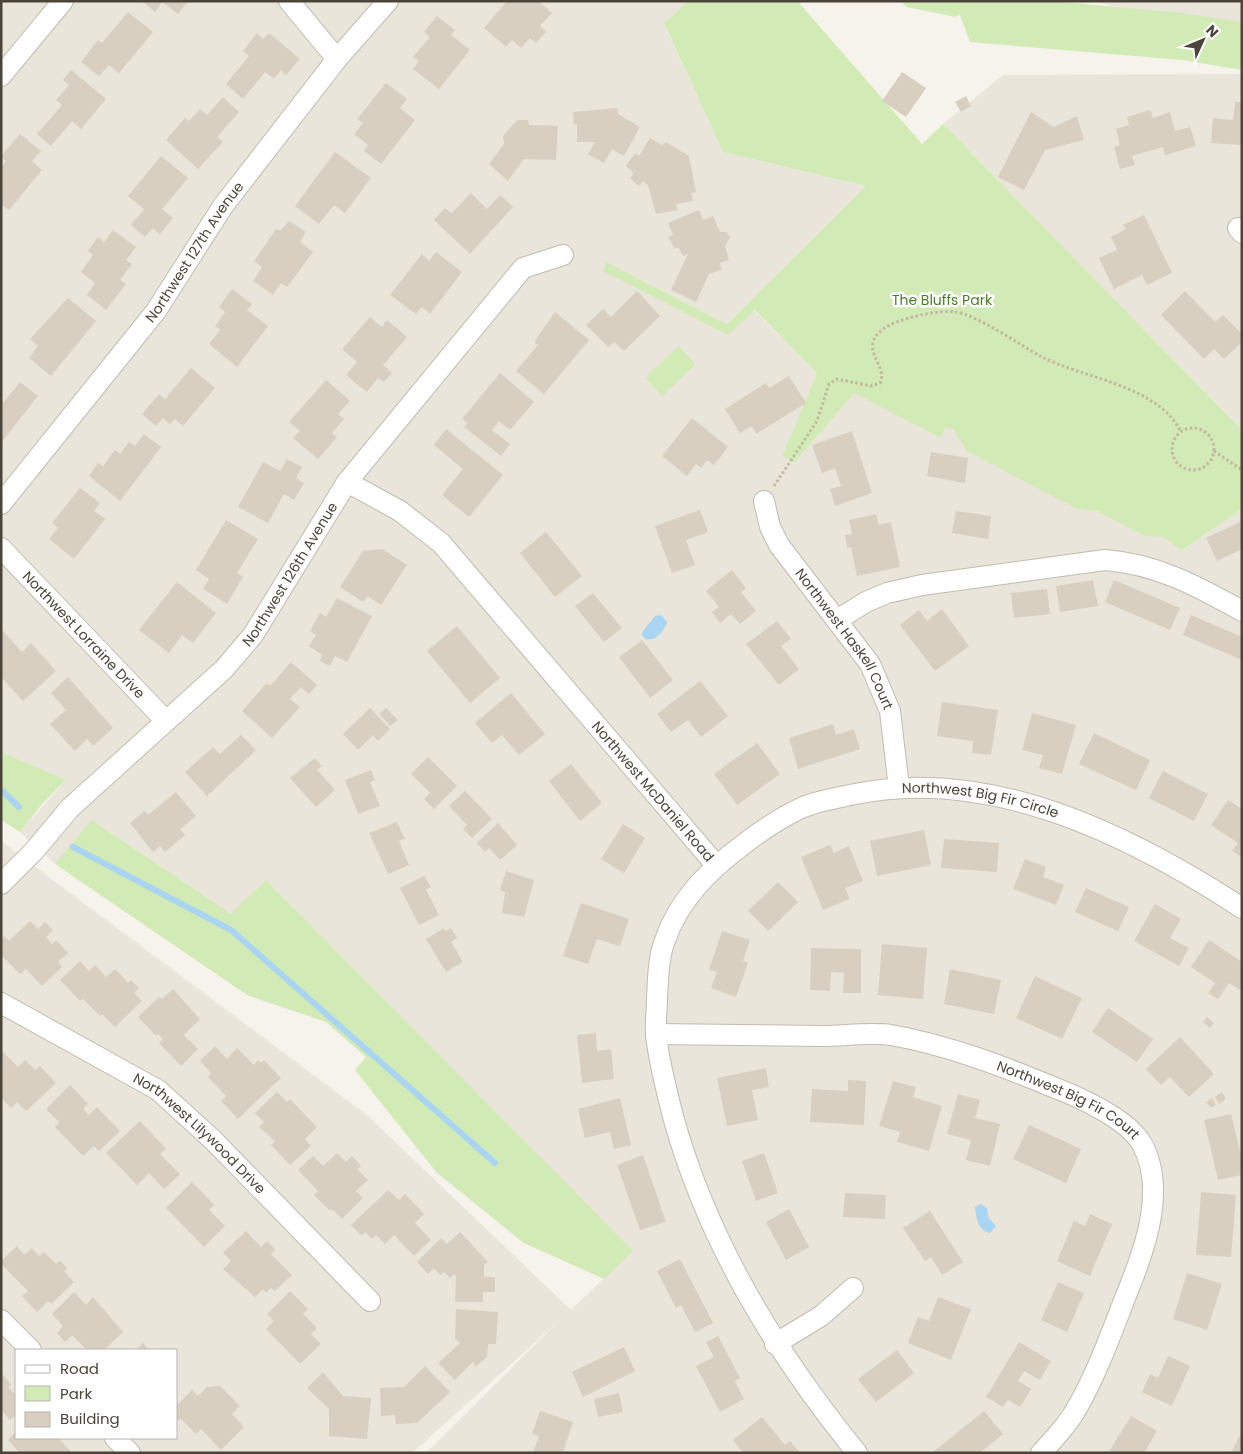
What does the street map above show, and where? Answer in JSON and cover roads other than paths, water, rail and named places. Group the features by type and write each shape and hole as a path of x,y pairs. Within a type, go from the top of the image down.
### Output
{"street":[{"path":"1,76 63,1"},
{"path":"289,1 337,59"},
{"name":"Northwest 127th Avenue","path":"1,504 156,311 223,206 337,59 388,1"},
{"name":"Northwest 126th Avenue","path":"1,884 34,851 70,808 224,669 253,635 347,482 523,268 563,256"},
{"name":"Northwest McDaniel Road","path":"347,482 400,511 441,543 716,865 684,900 663,944 658,987 656,1034 668,1098 682,1150 700,1196 743,1290 776,1344 816,1402 857,1453"},
{"name":"Northwest Haskell Court","path":"764,501 770,527 779,545 870,664 880,684 890,711 899,788"},
{"name":"Northwest Lorraine Drive","path":"1,548 166,721"},
{"path":"836,620 866,602 887,593 922,585 1105,560 1132,562 1150,567 1206,592 1242,611"},
{"name":"Northwest Big Fir Circle","path":"716,865 765,828 804,807 878,789 957,789 1004,797 1057,814 1156,857 1242,908"},
{"name":"Northwest Lilywood Drive","path":"1,1002 158,1090 213,1140 370,1301"},
{"name":"Northwest Big Fir Court","path":"656,1034 888,1035 929,1044 978,1056 1069,1093 1098,1107 1124,1126 1141,1143 1150,1166 1152,1195 1143,1253 1102,1355 1078,1406 1041,1453"},
{"path":"776,1344 821,1316 853,1288"},
{"path":"1,1320 30,1349"},
{"path":"116,1439 130,1453"}],"water":[{"path":"661,615 667,622 664,629 653,639 645,639 642,635 645,627 655,616"},
{"path":"981,1204 987,1208 988,1217 996,1226 990,1233 980,1227 977,1219 975,1207"}],"waterway":[{"path":"1,790 19,807"},
{"path":"73,847 231,930 495,1163"}],"park label":[{"name":"The Bluffs Park","path":"942,300"}]}
